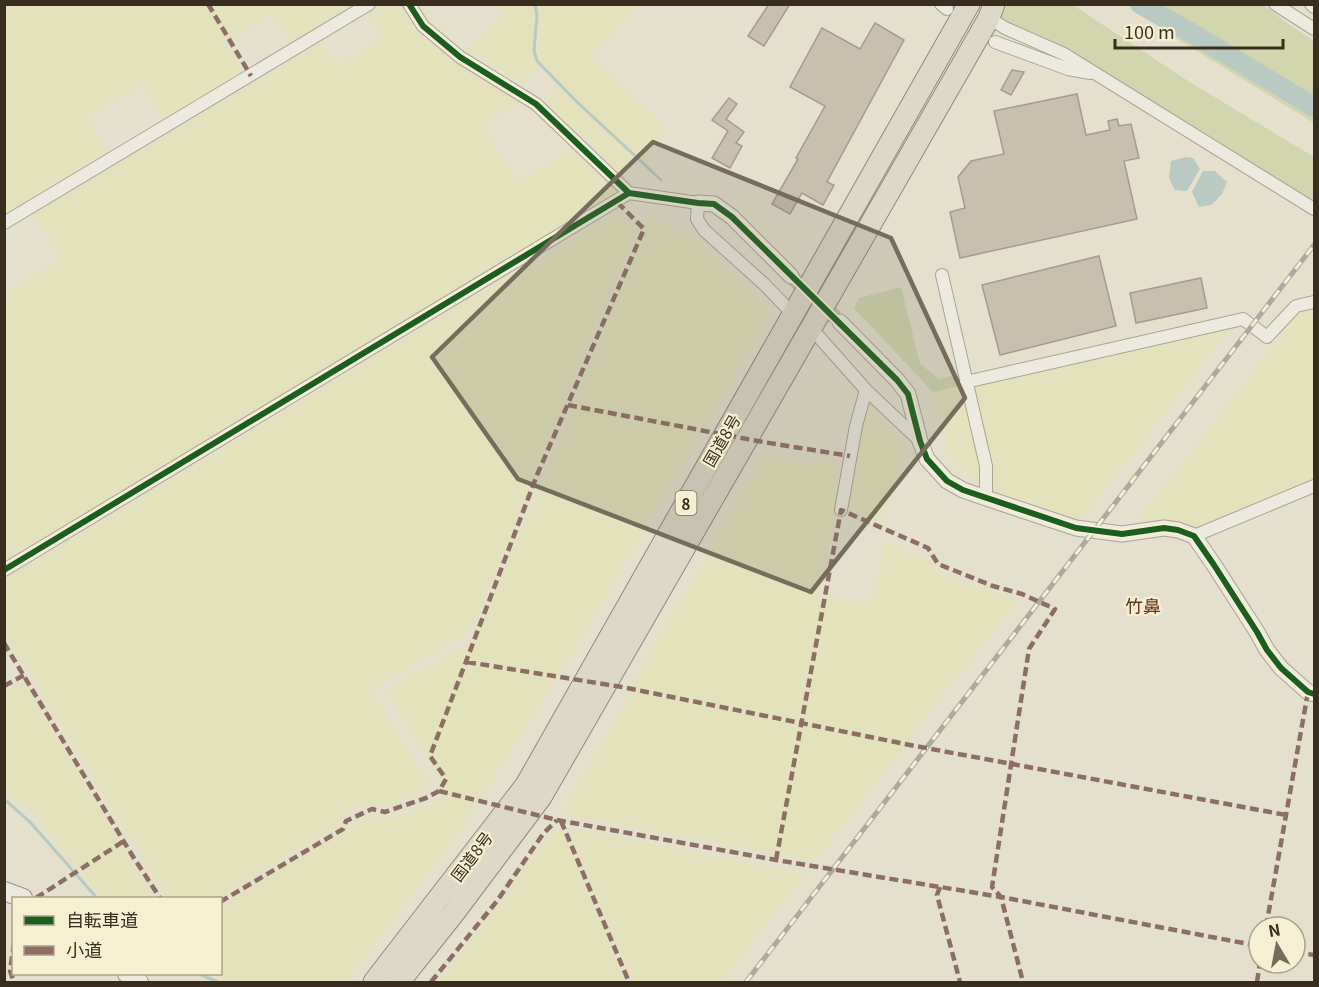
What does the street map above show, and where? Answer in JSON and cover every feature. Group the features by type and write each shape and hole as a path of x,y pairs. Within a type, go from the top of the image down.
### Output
{"highway":[{"name":"国道8号","path":"374,982 526,785 968,5"},
{"name":"国道8号","path":"399,982 541,797 812,328 991,11"}],"main road":[{"path":"4,891 20,897"}],"street":[{"path":"4,223 369,4"},
{"path":"408,4 423,26 460,57 536,104 629,193 714,204 732,217 791,276"},
{"path":"1275,4 1314,30"},
{"path":"991,11 1005,28 1064,54 1314,208"},
{"path":"995,42 1068,69 1097,74"},
{"path":"4,570 629,193"},
{"path":"698,203 697,219 704,230 764,284 793,314"},
{"path":"942,275 986,466 986,498"},
{"path":"966,382 1243,319 1267,337 1296,306 1314,302"},
{"path":"840,322 908,394 927,459 947,481 963,490 1076,528 1122,534 1164,528 1194,536 1267,650 1281,668 1308,692 1314,694"},
{"path":"812,328 866,390 920,441"},
{"path":"841,510 855,426 866,390"},
{"path":"1194,536 1314,486"}],"highlighted area":[{"path":"653,142 891,238 965,398 811,592 518,479 432,357"}],"shaded area":[{"path":"386,4 397,5 417,33 474,74 520,103 481,125 518,182 571,149 619,194 5,562 5,293 60,259 34,214 323,42 338,66 381,39 368,14"},
{"path":"5,5 354,5 291,42 273,14 224,43 243,74 165,120 143,85 87,115 109,152 5,215"},
{"path":"497,5 639,5 591,57 667,130 644,162 635,157 621,173 545,102 559,85 539,66 523,84 467,50 502,13"},
{"path":"1186,157 1193,158 1200,169 1187,191 1175,190 1169,178 1171,161"},
{"path":"1203,171 1215,171 1227,182 1222,194 1211,205 1199,207 1192,192"},
{"path":"619,211 638,228 480,610 464,635 370,690 431,786 388,806 368,803 344,813 340,825 216,897 166,897 5,631 5,579"},
{"path":"649,214 691,236 715,257 770,314 716,410 569,659 484,794 458,833 346,982 234,982 216,975 222,975 222,905 369,816 394,820 439,799 446,788 385,691 469,643 528,517"},
{"path":"1314,307 1314,481 1196,530 1134,525 1300,311"},
{"path":"1228,329 1079,522 1000,498 993,489 993,476 974,386"},
{"path":"963,385 980,461 981,480 970,477 953,460 947,448 943,420 931,395"},
{"path":"874,410 908,450 881,523 838,507 819,595 874,602 885,539 929,560 935,573 1017,600 815,861 562,814 628,697 655,640 699,570 765,455 802,460 813,464 820,459 845,463 856,462 866,412"},
{"path":"23,682 152,897 102,897 30,810 5,791 5,692"},
{"path":"553,828 563,829 625,982 439,982 503,899"},
{"path":"570,828 805,874 721,982 633,982 571,837"}],"green space":[{"path":"977,5 1073,5 1188,81 1314,157 1314,203 1165,109"},
{"path":"1133,5 1263,5 1314,41 1314,123 1164,31"},
{"path":"901,287 920,364 939,379 960,374 963,385 933,392 854,308 859,298"}],"building":[{"path":"769,4 790,4 764,46 748,36"},
{"path":"875,23 904,40 827,182 834,185 823,205 802,193 790,214 772,204 825,106 790,87 822,28 860,49"},
{"path":"1012,70 1024,72 1011,95 1001,90"},
{"path":"1077,94 1086,135 1110,130 1108,121 1117,119 1119,126 1131,124 1139,158 1124,161 1137,219 960,258 950,212 965,208 958,177 971,161 1004,154 994,111"},
{"path":"729,98 737,104 726,119 744,132 736,143 742,146 730,168 712,158 728,131 712,120"},
{"path":"1099,256 1116,326 1000,355 982,285"},
{"path":"1201,278 1207,308 1136,323 1130,293"}],"waterway":[{"path":"535,4 537,15 534,51 537,61 576,101 661,180"},
{"path":"1140,4 1314,107"},
{"path":"4,799 30,822 96,897"},
{"path":"201,975 218,982"}],"tunnel":[{"path":"791,276 840,322"}],"railway":[{"path":"746,982 1314,245"}],"marked path":[{"path":"208,4 251,76"},
{"path":"222,901 343,829 346,821 372,809 385,812 426,798 439,791 446,779 430,756 537,475 644,229 616,201"},
{"path":"568,405 850,456"},
{"path":"776,860 841,510 928,548 938,564 993,586 1022,594 1055,609 1029,649 992,887 1001,897 1023,982"},
{"path":"4,643 159,897"},
{"path":"467,662 622,687 910,745 1286,815"},
{"path":"4,686 24,675"},
{"path":"1268,915 1308,692"},
{"path":"439,791 557,820 776,860 1001,897 1247,944"},
{"path":"431,982 497,901 543,834 557,820"},
{"path":"561,821 629,982"},
{"path":"38,897 124,841"},
{"path":"940,887 937,895 960,982"},
{"path":"1307,954 1314,955"},
{"path":"12,957 10,971 14,982"},
{"path":"1257,982 1258,975"}],"cycle path":[{"path":"409,4 423,26 460,57 536,104 629,193 714,204 732,217 897,380 908,394 927,459 947,481 963,490 1076,528 1122,534 1164,528 1194,536 1267,650 1281,668 1308,692 1314,694"},
{"path":"4,570 629,193"}],"district":[{"name":"竹鼻","path":"1143,605"}]}
